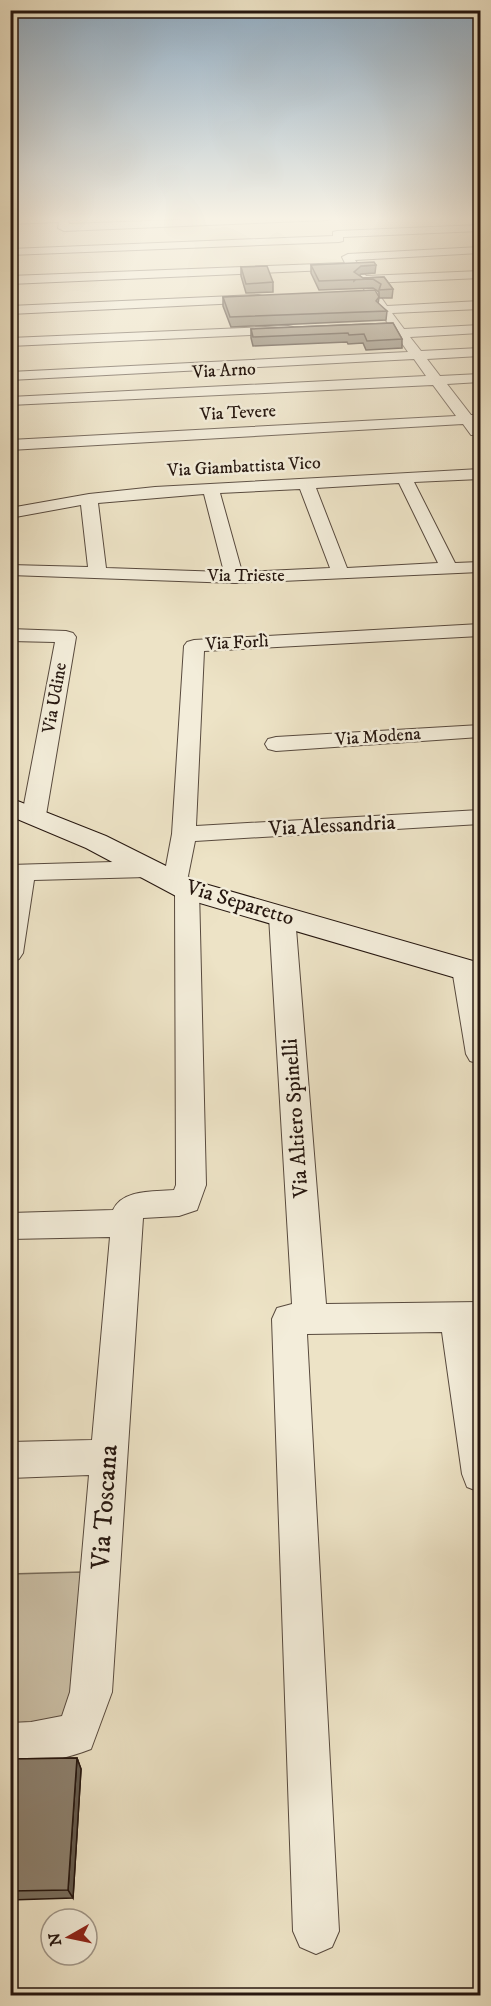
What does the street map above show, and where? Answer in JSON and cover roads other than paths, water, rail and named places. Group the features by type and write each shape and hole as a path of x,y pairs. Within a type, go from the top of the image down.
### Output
{"street":[{"path":"384,311 439,381 474,420 480,438"},
{"path":"372,327 480,329"},
{"path":"10,342 302,330"},
{"path":"10,376 480,352"},
{"name":"Via Arno","path":"10,401 480,378"},
{"name":"Via Tevere","path":"10,445 474,420"},
{"name":"Via Giambattista Vico","path":"10,513 89,498 480,474"},
{"path":"404,478 449,568"},
{"path":"306,484 341,574"},
{"path":"211,489 235,578"},
{"path":"89,498 98,573"},
{"name":"Via Trieste","path":"10,570 235,578 480,567"},
{"name":"Via Forlì","path":"128,1217 137,1205 172,1205 186,1201 191,1185 181,885 194,646 480,630"},
{"name":"Via Udine","path":"10,635 66,637 22,810"},
{"name":"Via Modena","path":"276,744 480,731"},
{"name":"Via Separetto","path":"22,810 96,842 181,885 473,971"},
{"name":"Via Alessandria","path":"184,834 480,817"},
{"path":"10,953 16,873 147,869"},
{"name":"Via Altiero Spinelli","path":"282,916 310,1319"},
{"path":"473,971 480,1054"},
{"path":"10,1226 128,1217"},
{"name":"Via Toscana","path":"10,1744 31,1743 76,1734 91,1692 128,1217"},
{"path":"316,1931 289,1319 469,1317 480,1474"},
{"path":"10,1460 108,1457"}]}
